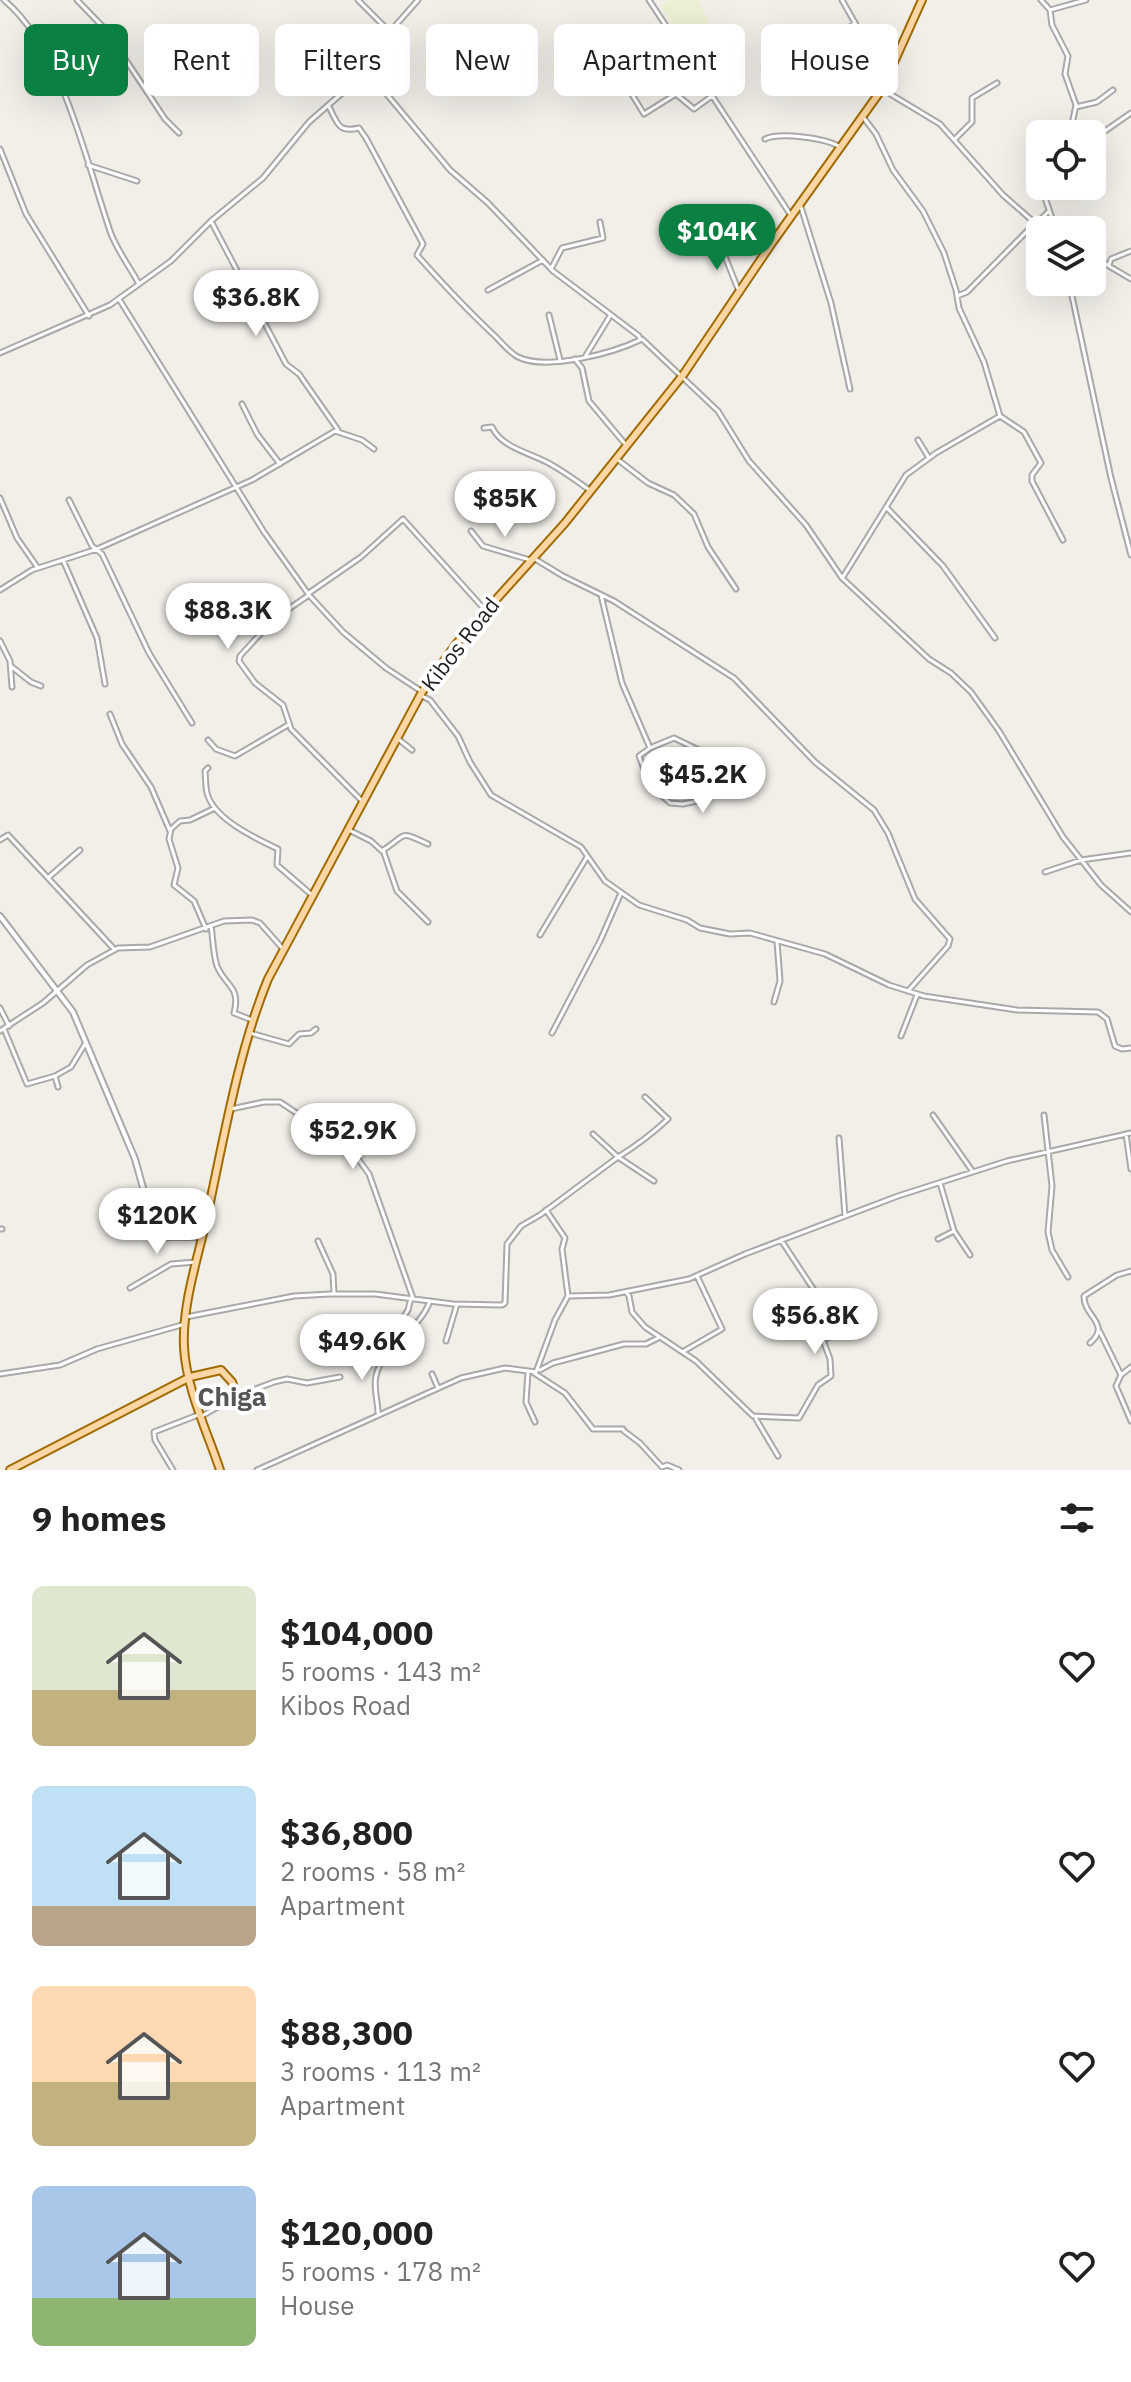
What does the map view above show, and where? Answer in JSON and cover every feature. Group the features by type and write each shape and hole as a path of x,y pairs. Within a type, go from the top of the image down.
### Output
{"main road":[{"name":"Kibos Road","path":"898,54 922,0"},
{"name":"Kibos Road","path":"220,1470 184,1352 186,1321 196,1262 231,1109 250,1033 268,979 421,694 456,644 591,491 683,375 738,291 877,96"},
{"path":"10,1470 190,1377 221,1370 232,1382 237,1396"}],"street":[{"path":"4,0 32,30 68,104 109,229 139,284"},
{"path":"77,0 106,30 165,119 179,133"},
{"path":"358,0 382,24"},
{"path":"397,24 418,0"},
{"path":"649,0 665,24"},
{"path":"842,0 855,23"},
{"path":"1041,0 1050,10 1052,25 1068,56 1065,74 1075,97 1073,120"},
{"path":"1050,10 1086,0"},
{"path":"955,139 972,122 972,98 997,83"},
{"path":"1076,107 1097,102 1113,90"},
{"path":"0,353 89,316 119,299 179,254 211,221 263,178 309,122 338,96"},
{"path":"388,96 450,170 488,203 551,269 640,338 718,411 753,467 806,525 842,578 929,659 951,673 971,692 999,731 1056,828 1101,885 1131,912"},
{"path":"633,96 644,114 673,96"},
{"path":"678,96 694,109 712,96 791,215"},
{"path":"894,96 931,118 955,139 1003,195 1027,216"},
{"path":"328,105 342,129 359,128 366,138 423,244 417,255 472,315 515,355 544,361 575,359 637,342 640,338"},
{"path":"1106,130 1131,113"},
{"path":"863,117 876,134 893,170 934,232 944,253 959,308 994,391 1000,416 1024,432 1041,462 1032,475 1032,481 1063,540"},
{"path":"765,139 776,135 818,138 840,147"},
{"path":"0,149 26,214 89,316"},
{"path":"88,165 137,181"},
{"path":"1045,200 1051,216"},
{"path":"800,203 831,303 850,389"},
{"path":"1044,216 1049,211"},
{"path":"211,221 286,364 299,374 338,430 374,449"},
{"path":"551,269 562,248 603,238 600,222"},
{"path":"957,296 967,292 1026,234"},
{"path":"720,244 738,291"},
{"path":"1109,265 1111,259 1131,251"},
{"path":"488,290 543,260"},
{"path":"1106,263 1131,279"},
{"path":"1072,296 1131,555"},
{"path":"119,299 235,486 308,594 343,632 430,700 458,736 491,795 581,847 605,881 621,893 639,905 687,920 696,927 730,934 750,933 825,954 917,995 975,1006 1098,1012 1107,1019 1115,1046 1131,1048"},
{"path":"549,315 560,360"},
{"path":"585,357 610,316"},
{"path":"575,359 582,368 589,402 627,446"},
{"path":"242,404 257,434 280,465"},
{"path":"842,578 903,478 929,458 1000,416"},
{"path":"484,428 492,427 510,445 553,465 591,491"},
{"path":"0,590 20,576 97,549 280,465 338,430"},
{"path":"918,440 929,458"},
{"path":"617,459 644,480 677,497 690,509 698,520 708,547 736,589"},
{"path":"0,498 17,538 38,568"},
{"path":"69,500 92,546 102,554 149,653 192,723"},
{"path":"887,508 945,568 995,638"},
{"path":"363,802 288,725 283,705 254,682 239,659 274,619 361,557 403,519 486,611"},
{"path":"471,531 483,546 531,558 601,595 734,678 815,762 874,810 888,833 915,899 950,940 908,991"},
{"path":"62,560 97,638 105,684"},
{"path":"601,595 622,683 650,748"},
{"path":"0,641 12,667 12,687"},
{"path":"12,667 41,686"},
{"path":"110,714 122,744 151,787 170,832 178,868 174,885 194,901 209,927 217,965 236,993 234,1013 254,1021"},
{"path":"208,740 216,749 235,756 288,725"},
{"path":"397,738 412,750"},
{"path":"646,774 639,756 674,738 701,751 717,767 707,799 702,801 670,803 657,791 654,782"},
{"path":"208,768 205,771 207,793 215,808 256,840 278,849 277,865 313,896"},
{"path":"170,832 180,821 193,819 215,808"},
{"path":"349,830 383,850 397,891 428,922"},
{"path":"383,850 405,834 428,844"},
{"path":"0,840 8,835 115,950"},
{"path":"49,877 80,850"},
{"path":"1045,872 1081,860 1131,853"},
{"path":"540,935 587,857"},
{"path":"552,1033 621,893"},
{"path":"0,916 59,990 87,1041 135,1159 155,1231 162,1237 202,1237"},
{"path":"87,1041 71,1067 55,1076 27,1084 2,1030 59,990 87,965 115,950 150,947 235,919 256,920 284,950"},
{"path":"774,1002 780,981 777,941"},
{"path":"901,1036 917,995"},
{"path":"0,1008 9,1026"},
{"path":"250,1033 289,1044 299,1034 311,1033 316,1029"},
{"path":"55,1076 58,1087"},
{"path":"0,1374 57,1366 97,1349 186,1321 294,1296 375,1294 457,1304 504,1304 505,1246 521,1226 641,1142 668,1119 645,1097"},
{"path":"231,1109 280,1102 332,1130 345,1141 369,1174 412,1298 395,1330"},
{"path":"933,1115 973,1172"},
{"path":"1044,1115 1052,1186 1048,1232 1052,1250 1068,1277"},
{"path":"539,1369 550,1331 568,1296 626,1292 697,1276 781,1240 973,1172 1128,1133 1131,1169"},
{"path":"593,1134 618,1157 654,1181"},
{"path":"839,1138 845,1216"},
{"path":"940,1183 954,1231 970,1255"},
{"path":"546,1210 564,1237 562,1251 568,1296"},
{"path":"938,1239 954,1231"},
{"path":"753,1417 799,1418 818,1385 831,1376 832,1369 823,1340 841,1331 781,1240"},
{"path":"318,1241 333,1274 334,1294"},
{"path":"130,1288 171,1264 196,1262"},
{"path":"1121,1375 1085,1306 1084,1296 1115,1276 1131,1271"},
{"path":"684,1351 722,1329 697,1276"},
{"path":"626,1292 632,1312 658,1338 684,1351 709,1372 753,1417 778,1456"},
{"path":"378,1414 375,1378 382,1356 419,1322 430,1301"},
{"path":"446,1341 457,1304"},
{"path":"1090,1343 1098,1335 1099,1329"},
{"path":"534,1373 624,1344 646,1344 658,1338"},
{"path":"365,1360 374,1352 382,1356"},
{"path":"1131,1367 1121,1375 1116,1387 1131,1421"},
{"path":"257,1470 438,1388 488,1370 512,1368 534,1373 565,1393 593,1429 623,1430 662,1467 667,1465 679,1470"},
{"path":"528,1372 526,1402 535,1422"},
{"path":"432,1374 438,1388"},
{"path":"173,1470 155,1440 154,1432 283,1379 307,1383 340,1377"},
{"path":"270,1464 273,1470"}],"green space":[{"path":"669,0 699,0 709,24 672,24 661,5"}],"district":[{"name":"Chiga","path":"232,1397"}]}
